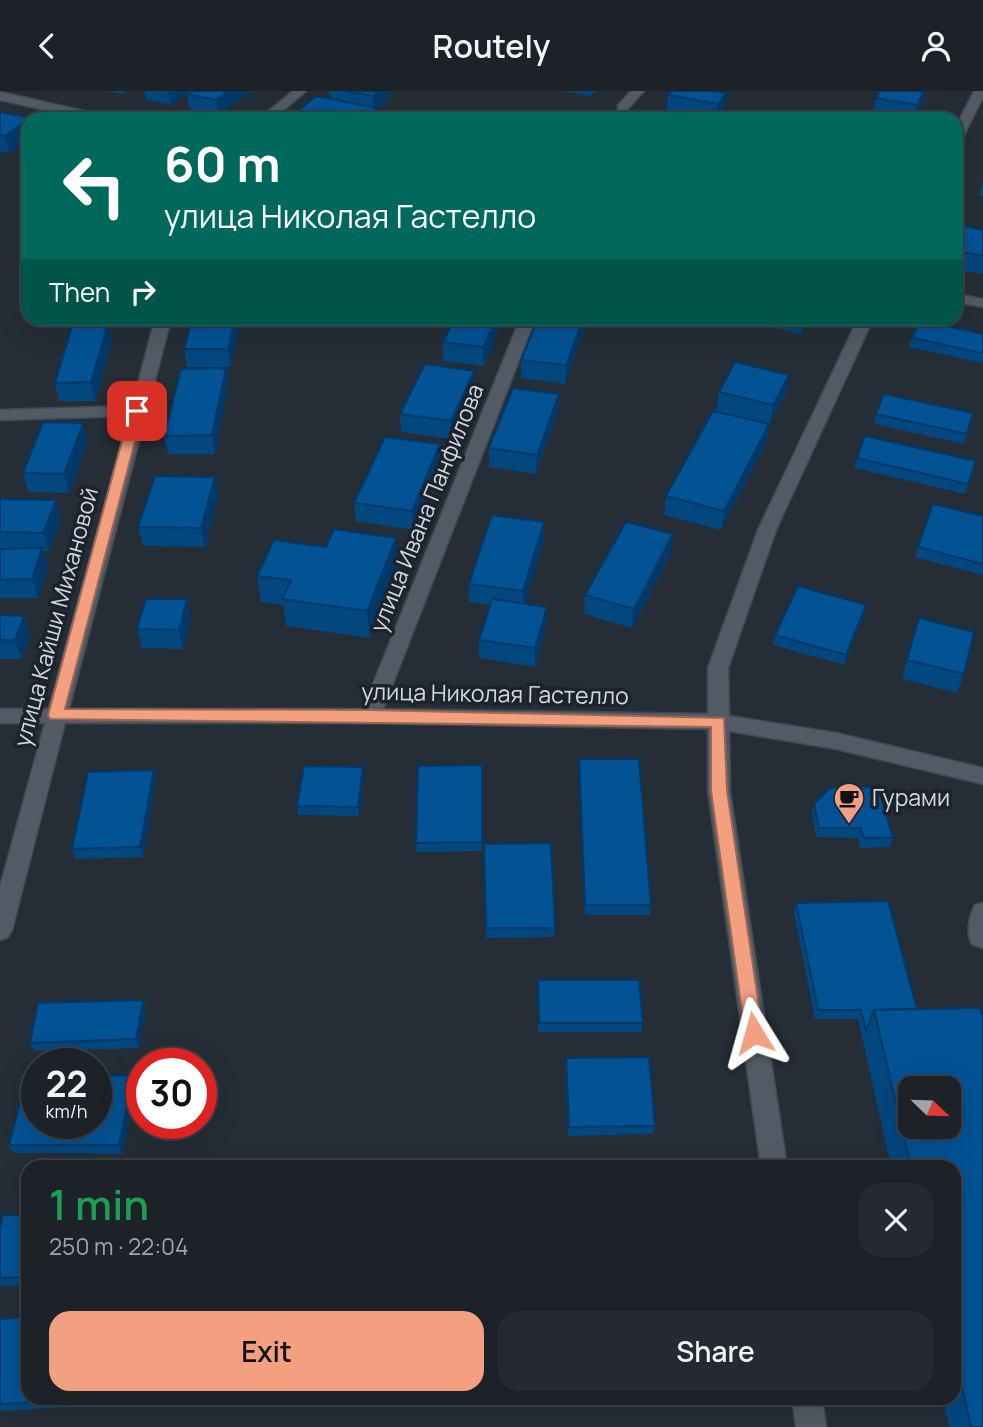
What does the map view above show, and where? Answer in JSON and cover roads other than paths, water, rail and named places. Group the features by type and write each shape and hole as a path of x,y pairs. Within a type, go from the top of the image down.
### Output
{"street":[{"path":"274,112 300,91"},
{"path":"622,108 638,91"},
{"path":"963,125 980,91"},
{"path":"0,96 71,112"},
{"path":"963,299 983,303"},
{"name":"улица Кайши Михановой","path":"0,930 161,326"},
{"name":"улица Ивана Панфилова","path":"370,716 525,326"},
{"path":"773,1160 719,791 719,668 767,530 863,326"},
{"path":"0,415 137,411"},
{"name":"улица Николая Гастелло","path":"0,716 370,716 719,722 836,741 983,776"},
{"path":"982,941 983,912"},
{"path":"808,1405 811,1427"}],"place":[{"name":"Гурами","path":"849,825"}]}
